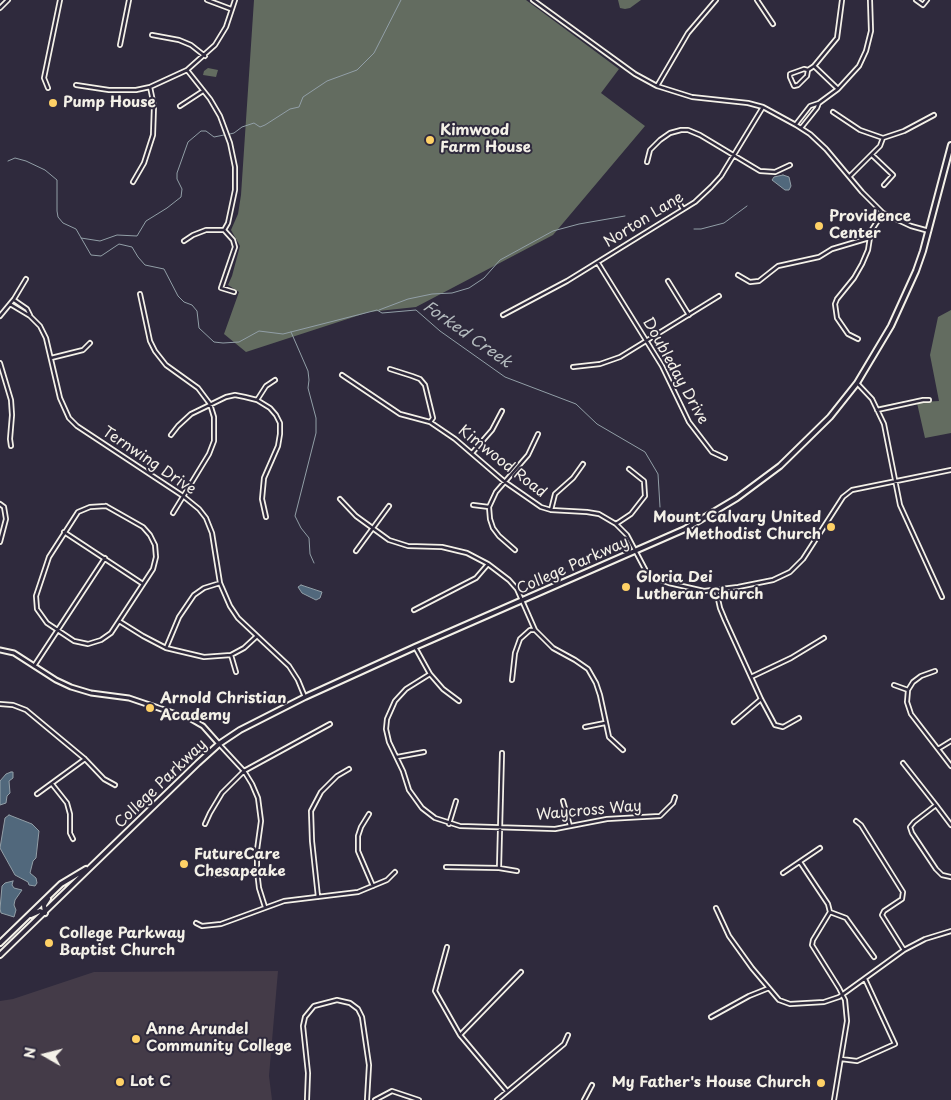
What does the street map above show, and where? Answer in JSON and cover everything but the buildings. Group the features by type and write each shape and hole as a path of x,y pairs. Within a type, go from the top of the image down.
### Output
{"main road":[{"name":"College Parkway","path":"0,955 90,866 219,744 240,730 305,697 415,647 684,529 753,488 780,466 830,417 857,383 895,318 916,271 929,231 951,145"},
{"name":"College Parkway","path":"0,943 61,884 90,866"},
{"path":"21,922 36,912 45,912 46,901 61,884"}],"street":[{"path":"0,8 8,0"},
{"path":"48,88 44,78 60,0"},
{"path":"120,45 129,0"},
{"path":"207,0 232,9"},
{"path":"76,85 122,91 150,87 187,70 205,56 219,39 236,0"},
{"path":"533,0 635,74 657,86 682,95 702,99 736,101 763,108 796,125 826,149 862,192 883,213 911,226 929,231"},
{"path":"657,86 688,33 716,0"},
{"path":"757,0 773,24"},
{"path":"808,70 807,76 798,86 793,86 790,74 804,69 808,70 814,66 837,38 842,0"},
{"path":"796,125 810,106 819,103 838,89 856,71 866,50 872,26 870,0"},
{"path":"916,0 923,5 927,0"},
{"path":"152,35 179,40 191,45 205,56"},
{"path":"814,66 838,89"},
{"path":"187,70 210,99 220,116 230,143 235,167 235,190 228,223 224,230"},
{"path":"133,182 144,163 153,135 154,106 150,87"},
{"path":"180,106 203,91"},
{"path":"801,128 819,103"},
{"name":"Norton Lane","path":"503,315 598,263 683,209 712,187 763,108"},
{"path":"833,112 860,130 883,138 904,131 934,115"},
{"path":"647,162 650,150 660,140 670,133 681,130 693,132 764,172 780,171 790,165"},
{"path":"849,176 872,155 880,146 883,138"},
{"path":"872,155 894,175 884,185"},
{"path":"677,199 683,209"},
{"path":"858,339 848,334 837,318 835,304 862,264 868,250 871,231 883,213"},
{"path":"184,241 206,230 224,230"},
{"path":"224,230 235,247 221,288 234,292"},
{"path":"738,275 750,282 759,281 778,266 819,257 832,249 869,238"},
{"name":"Doubleday Drive","path":"598,263 665,372 689,422 712,452 724,458"},
{"path":"0,316 14,299 26,279"},
{"path":"668,281 689,315"},
{"path":"140,294 150,341 155,351 166,365 198,388 210,404 214,423 214,441 210,454 173,513"},
{"path":"573,366 592,366 610,361 647,341 719,296"},
{"name":"Ternwing Drive","path":"14,299 27,309 30,316"},
{"name":"Ternwing Drive","path":"10,304 30,316 40,326 46,338 60,398 69,418 77,426 183,496 199,509 206,518 212,533 220,583 230,606 238,618 289,666 298,680 305,697"},
{"path":"51,358 83,350 90,343"},
{"path":"0,364 11,400 11,446"},
{"path":"390,369 420,379 425,385 433,418 430,422"},
{"name":"Kimwood Road","path":"342,375 400,414 430,422 455,439 529,500 551,510 599,514 616,524 627,535 646,571 654,578 686,588 704,591 773,580 790,572 803,559 838,503 847,493 857,488 951,470"},
{"path":"257,400 266,386 275,380"},
{"path":"857,383 872,399 884,424 900,505 942,596"},
{"path":"171,435 183,420 210,404 235,395 257,400 276,415 280,424 280,434 278,446 264,478 262,499 266,517"},
{"path":"877,410 929,400"},
{"path":"472,453 492,430 502,411"},
{"path":"515,550 493,528 489,507 496,492 528,455 538,434"},
{"path":"551,510 555,494 573,478 583,464"},
{"path":"616,524 631,514 645,496 644,481 629,469"},
{"path":"340,499 345,506 372,529 396,543 408,546 453,549 488,564 513,584 535,630 553,648 588,669 600,695 609,737 623,750"},
{"path":"0,504 6,512 6,519 0,542"},
{"path":"473,505 489,507"},
{"path":"106,506 143,528 150,535 155,545 156,557 153,570 120,620 106,637 88,644 74,641 47,624 37,609 36,596 46,564 64,532 78,512 90,507 106,506"},
{"path":"356,550 390,506"},
{"path":"64,532 143,584"},
{"path":"34,666 105,558"},
{"path":"414,610 476,578 488,564"},
{"path":"166,648 179,617 194,595 204,588 220,583"},
{"path":"716,590 720,608 775,726 784,727 799,718"},
{"path":"120,620 166,648 204,657 231,655 244,648 257,636"},
{"path":"512,680 515,653 520,640 530,630 535,630"},
{"path":"751,677 775,667 824,638"},
{"path":"415,647 430,674 443,689 459,701"},
{"path":"0,650 14,653 56,680 71,687 91,693 129,698 191,719 203,726 244,771 256,790 261,821 257,850 257,871 259,888 265,908"},
{"path":"231,655 236,672"},
{"path":"935,671 917,678 908,690 907,702 911,714 951,766"},
{"name":"Waycross Way","path":"430,674 400,694 389,711 387,736 409,790 422,808 435,818 460,826 555,829 607,819 660,816 675,797"},
{"path":"894,685 908,690"},
{"path":"734,722 761,699"},
{"path":"0,704 8,704 26,710 85,759 104,779 115,785"},
{"path":"585,727 605,722"},
{"path":"205,824 222,793 244,771 330,724"},
{"path":"938,749 951,741"},
{"path":"397,757 424,752"},
{"path":"499,868 502,754"},
{"path":"37,794 85,759"},
{"path":"904,763 951,825"},
{"path":"318,897 311,811 321,792 337,776 349,769"},
{"path":"52,784 67,804 70,814 70,833 73,838"},
{"path":"449,824 456,801"},
{"path":"563,801 570,826"},
{"path":"936,805 914,822 910,828 936,869 942,875 951,877"},
{"path":"369,814 361,826 358,836 358,851 373,886"},
{"path":"856,821 861,825 903,892 902,899 884,911 882,915 904,950"},
{"path":"783,873 820,848"},
{"path":"800,862 828,904 830,912 813,940 812,946 845,1000 847,1022 834,1100"},
{"path":"446,866 499,868 517,871"},
{"path":"217,875 257,871"},
{"path":"196,923 202,926 221,924 284,901 358,892 387,880 395,872"},
{"path":"716,908 729,936 752,968 779,1000 790,1004 824,1002 843,994 904,950 925,939 951,931"},
{"path":"830,912 846,918 874,957"},
{"path":"447,947 435,991 460,1035 507,1091"},
{"path":"460,1035 521,972"},
{"path":"841,1059 858,1061 895,1044 864,979"},
{"path":"711,1017 749,996 769,988"},
{"path":"307,1100 308,1073 303,1026 305,1017 314,1006 337,1000 350,1003 358,1009 362,1017 369,1065 367,1100"},
{"path":"497,1100 564,1044 568,1035"},
{"path":"584,1100 592,1085"},
{"path":"375,1100 392,1091 419,1100"}],"shaded area":[{"name":"Anne Arundel Community College","path":"278,971 269,1076 272,1100 0,1100 0,1001 13,999 94,972"}],"green space":[{"path":"254,0 526,0 619,69 601,93 645,126 553,235 416,307 369,312 246,352 224,334 239,292 228,285 240,246 231,230 238,214 241,195"},
{"path":"618,0 641,0 630,8 625,9 620,8"},
{"path":"208,68 218,70 216,77 203,75 204,71"},
{"path":"951,310 951,433 925,438 917,403 880,411 879,406 918,399 922,402 939,401 930,355 938,317"}],"water":[{"path":"783,175 789,177 791,186 789,190 785,190 772,180 774,177"},
{"path":"301,585 322,592 320,598 316,600 302,593 298,587"},
{"path":"13,772 13,778 9,781 10,793 7,796 6,803 0,805 0,781 6,774"},
{"path":"9,815 32,824 39,831 36,858 33,861 30,873 36,878 37,883 35,886 29,885 28,882 15,875 0,848 5,818"},
{"path":"13,881 12,885 14,888 22,890 15,900 16,910 14,917 1,913 0,909 2,886"}],"waterway":[{"path":"230,134 254,123 260,127 265,125 290,109 299,107 303,97 327,81 357,70 374,53 401,0"},
{"path":"81,238 100,241 117,235 137,236 146,221 181,197 182,189 177,179 177,173 188,142 201,131 206,131 214,137 224,135"},
{"name":"Forked Creek","path":"8,161 15,158 26,161 45,170 57,180 58,217 63,223 76,229 91,255 101,256 119,244 132,247 145,265 164,269 178,296 184,302 192,305 197,311 199,328 214,342 239,342 259,331 283,334 377,310 382,313 416,310 440,331 505,377 576,404 597,424 645,452 658,474 660,507"},
{"name":"Forked Creek","path":"694,229 724,223 747,206"},
{"name":"Forked Creek","path":"379,310 408,299 432,294 452,293 469,288 484,278 500,260 553,231 579,224 625,216"},
{"name":"Forked Creek","path":"291,332 308,371 308,388 316,418 316,433 295,516 309,538 310,554 314,563"}],"place":[{"name":"Pump House","path":"53,103"},
{"name":"Kimwood Farm House","path":"430,140"},
{"name":"Providence Center","path":"819,226"},
{"name":"Mount Calvary United Methodist Church","path":"831,527"},
{"name":"Gloria Dei Lutheran Church","path":"626,587"},
{"name":"Arnold Christian Academy","path":"150,708"},
{"name":"FutureCare Chesapeake","path":"184,864"},
{"name":"College Parkway Baptist Church","path":"49,943"},
{"name":"Anne Arundel Community College","path":"136,1039"},
{"name":"Lot C","path":"120,1082"},
{"name":"My Father's House Church","path":"821,1083"}]}
